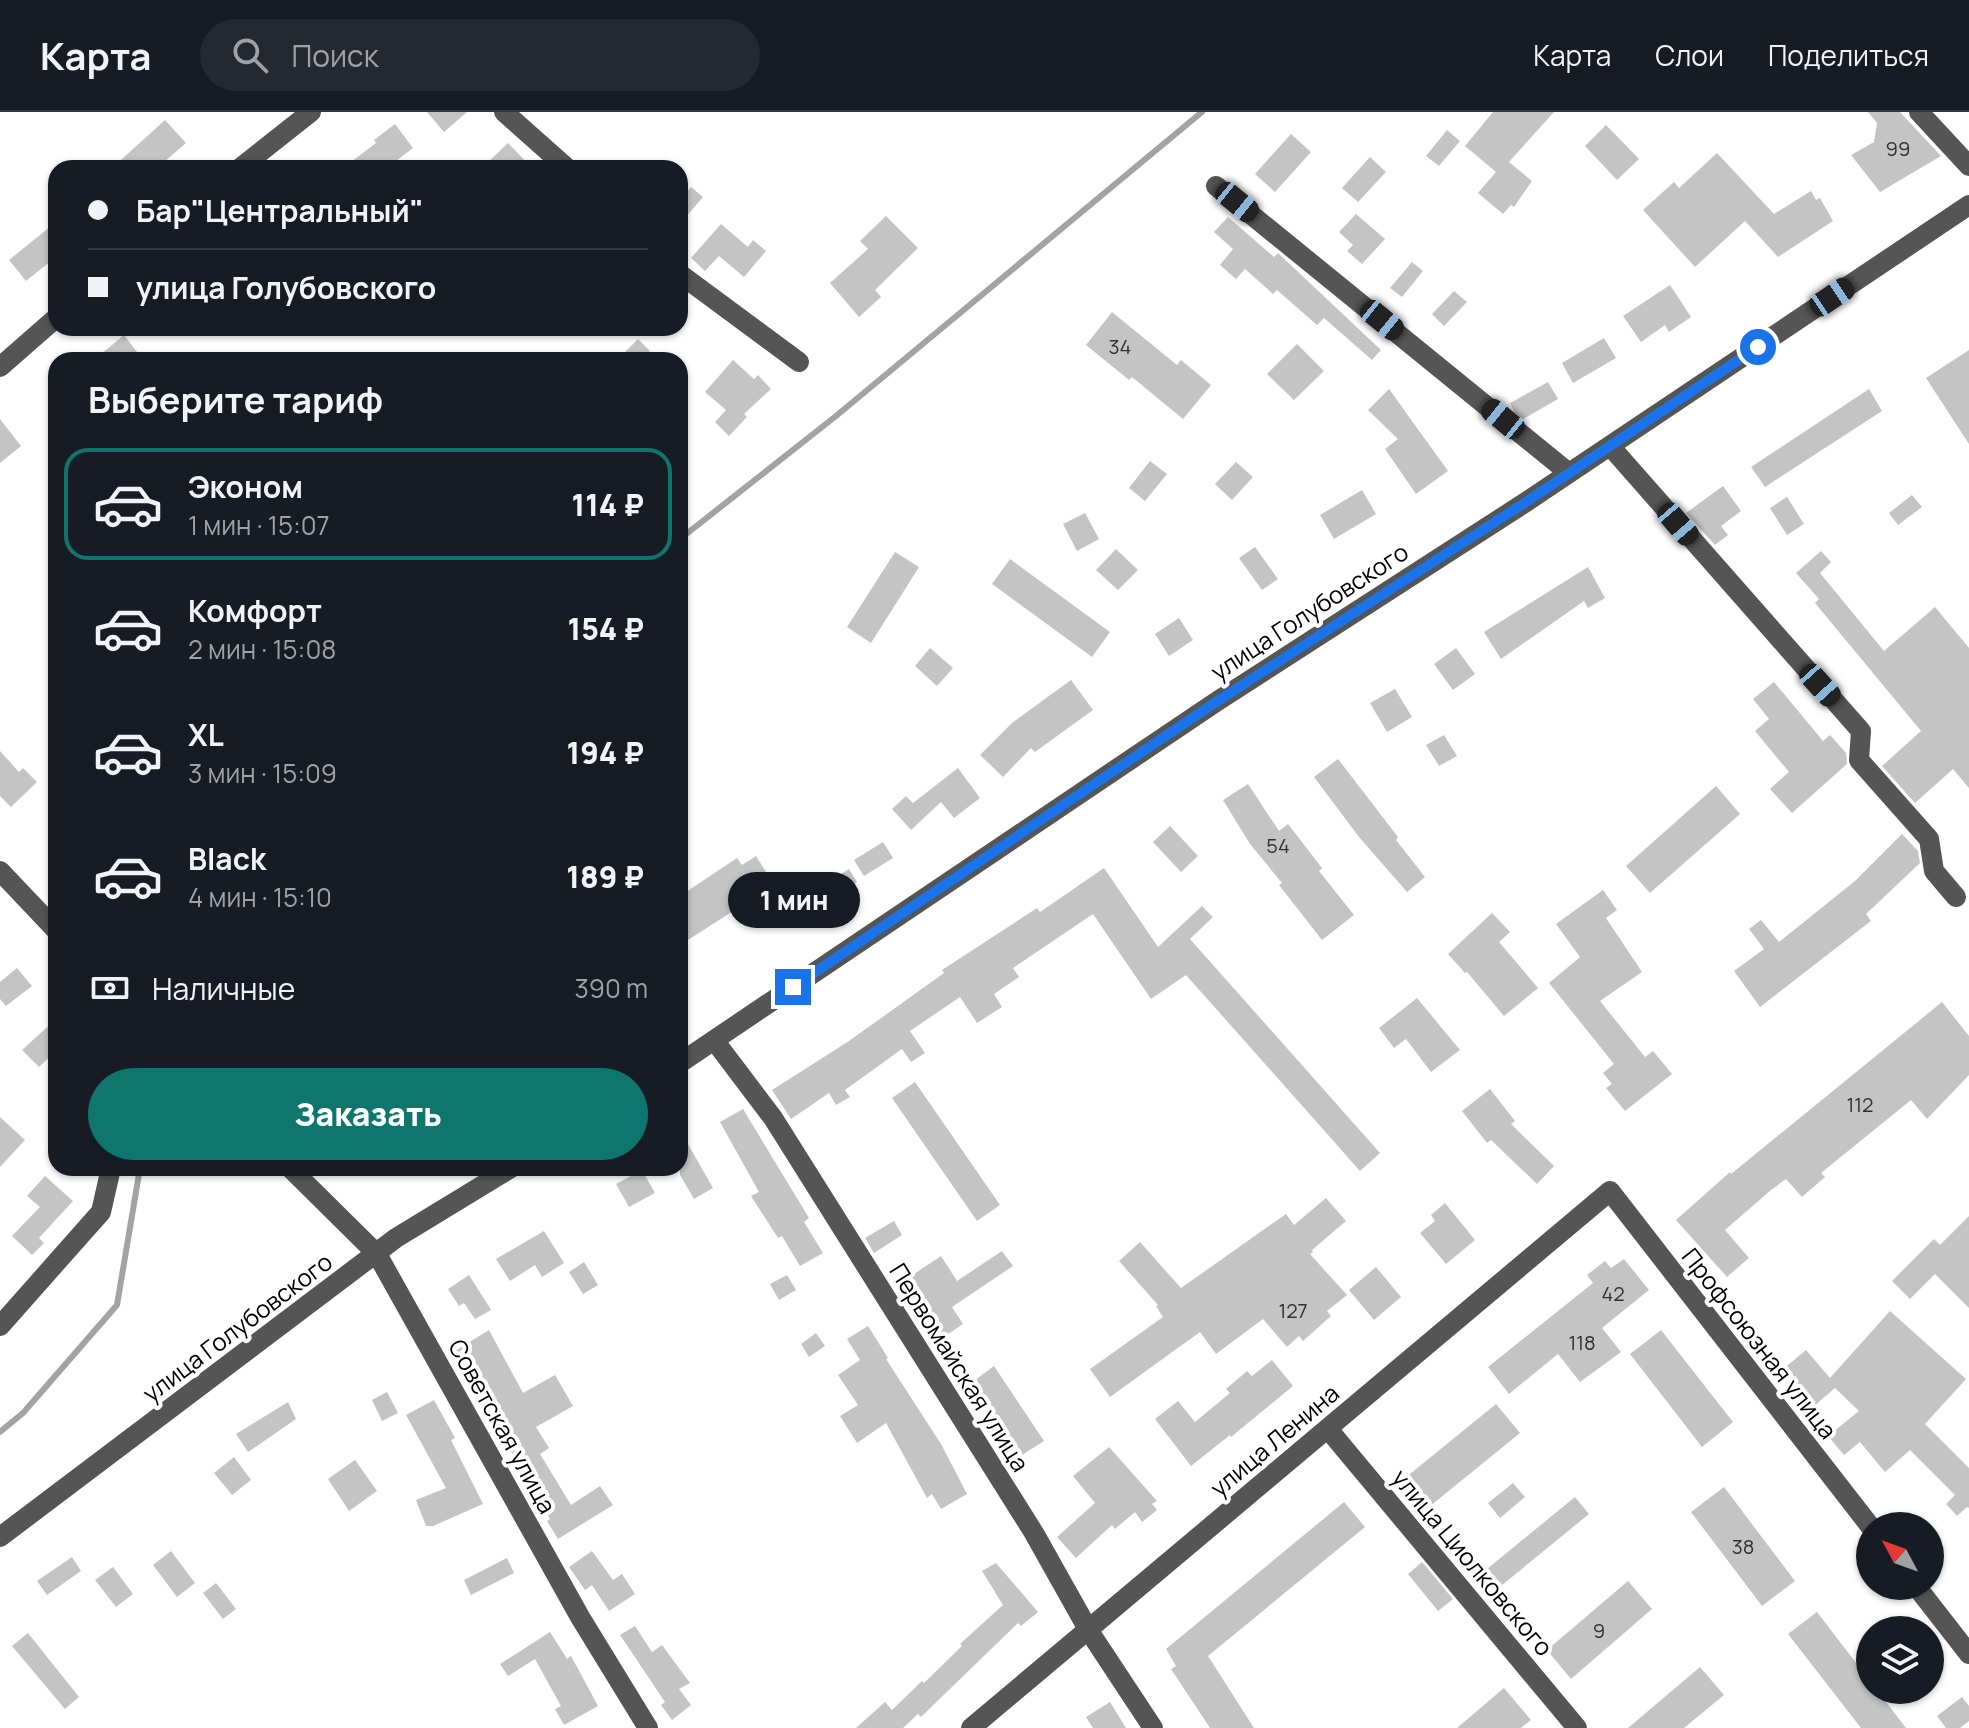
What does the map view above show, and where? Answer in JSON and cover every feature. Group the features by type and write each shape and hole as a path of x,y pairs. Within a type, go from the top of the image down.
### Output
{"street":[{"path":"250,160 311,112"},
{"path":"504,112 558,160"},
{"path":"1919,112 1969,166"},
{"path":"1216,186 1569,473"},
{"name":"улица Голубовского","path":"688,1058 1216,702 1610,446 1969,205"},
{"path":"688,280 799,362"},
{"path":"0,367 48,325"},
{"path":"1610,446 1861,731 1859,760 1929,839 1934,871 1956,897"},
{"path":"0,871 48,922"},
{"name":"Первомайская улица","path":"714,1040 773,1118 1034,1533 1089,1631 1153,1728"},
{"path":"0,1326 101,1212 109,1176"},
{"name":"Советская улица","path":"298,1176 377,1254 580,1617 648,1728"},
{"name":"улица Голубовского","path":"0,1537 396,1238 498,1176"},
{"name":"улица Ленина","path":"971,1728 1610,1191"},
{"name":"Профсоюзная улица","path":"1610,1191 1859,1512"},
{"name":"улица Циолковского","path":"1328,1429 1577,1728"},
{"path":"1927,1600 1969,1654"}],"building":[{"path":"427,112 467,112 444,132"},
{"path":"1493,112 1554,112 1509,162 1532,181 1514,207 1511,205 1503,214 1478,193 1496,172 1465,146"},
{"path":"1868,112 1900,112 1941,156 1880,192 1851,155 1874,142 1877,123"},
{"path":"165,120 186,143 166,160 121,160"},
{"path":"395,124 413,148 397,160 354,160 376,143 374,140"},
{"path":"1606,125 1639,159 1617,180 1585,146"},
{"path":"1447,130 1460,141 1439,166 1426,156"},
{"path":"1291,134 1311,152 1275,192 1255,174"},
{"path":"508,143 524,160 490,160"},
{"path":"1717,153 1774,214 1811,191 1816,200 1820,198 1833,221 1778,257 1745,221 1695,267 1643,210 1674,182 1679,188"},
{"path":"1370,157 1386,172 1358,202 1342,188"},
{"path":"691,187 703,197 688,215 688,190"},
{"path":"1356,214 1385,239 1362,264 1347,251 1353,245 1339,232"},
{"path":"886,216 918,248 875,290 881,297 859,317 830,283 868,249 860,241"},
{"path":"1228,217 1274,257 1278,253 1381,350 1372,360 1324,318 1317,325 1277,290 1273,294 1245,269 1236,279 1220,265 1233,249 1214,232"},
{"path":"721,224 748,247 753,240 766,251 744,277 719,256 705,271 691,258"},
{"path":"48,228 48,263 26,281 9,260"},
{"path":"1412,262 1423,271 1402,297 1390,288"},
{"path":"1670,285 1691,317 1669,332 1665,325 1641,342 1623,316"},
{"path":"1454,291 1467,302 1444,326 1432,314"},
{"path":"1112,312 1177,365 1181,360 1211,385 1183,419 1132,377 1129,380 1086,345"},
{"path":"125,336 137,352 104,352"},
{"path":"1604,338 1616,358 1573,383 1562,363"},
{"path":"638,339 650,351 649,352 625,352"},
{"path":"1297,344 1324,371 1294,400 1267,374"},
{"path":"1969,350 1969,444 1926,378"},
{"path":"733,360 754,379 758,375 771,389 744,414 747,417 729,436 715,422 726,410 705,392"},
{"path":"1548,382 1558,399 1523,419 1515,413 1510,403"},
{"path":"1389,389 1448,471 1416,494 1385,449 1398,439 1368,410"},
{"path":"1869,389 1882,411 1765,487 1751,467"},
{"path":"0,419 21,446 0,463"},
{"path":"1150,461 1167,474 1145,501 1129,488"},
{"path":"1236,462 1253,477 1232,500 1215,484"},
{"path":"1723,486 1741,511 1721,526 1728,535 1715,545 1686,513"},
{"path":"1362,490 1376,514 1334,539 1320,515"},
{"path":"1912,495 1922,507 1898,525 1889,513"},
{"path":"1787,497 1804,524 1787,535 1770,508"},
{"path":"1085,513 1099,539 1077,551 1063,524"},
{"path":"1255,547 1278,579 1262,590 1239,558"},
{"path":"1116,549 1138,570 1118,590 1096,570"},
{"path":"1821,551 1831,562 1820,573 1884,651 1935,607 1969,648 1969,788 1953,769 1915,803 1882,766 1921,731 1815,603 1819,599 1796,573"},
{"path":"895,552 919,567 871,643 847,627"},
{"path":"1010,559 1110,632 1092,657 992,584"},
{"path":"1588,567 1605,598 1588,608 1584,601 1501,659 1484,632"},
{"path":"1179,618 1193,640 1169,656 1155,634"},
{"path":"930,648 953,668 937,686 915,666"},
{"path":"1456,648 1475,674 1453,690 1434,664"},
{"path":"1071,680 1093,710 1035,752 1031,748 1003,777 980,755 1012,723"},
{"path":"1774,682 1823,741 1830,735 1846,753 1847,764 1792,813 1770,789 1789,772 1755,731 1769,719 1753,699"},
{"path":"1395,689 1412,717 1387,732 1370,703"},
{"path":"1444,735 1457,756 1439,766 1426,745"},
{"path":"0,751 19,772 23,768 37,782 11,807 0,796"},
{"path":"1338,759 1425,877 1407,892 1359,837 1314,777"},
{"path":"958,768 980,798 954,818 941,802 911,830 892,809 906,796 913,803"},
{"path":"1248,784 1279,831 1288,824 1322,868 1319,871 1354,915 1322,940 1250,844 1223,800"},
{"path":"1716,786 1740,814 1650,893 1626,866"},
{"path":"1170,826 1198,856 1181,872 1153,842"},
{"path":"1902,834 1918,851 1920,863 1866,914 1871,921 1760,1007 1734,971 1764,949 1749,929 1761,920 1779,942 1855,881"},
{"path":"883,842 893,858 864,876 854,860"},
{"path":"756,856 768,875 753,884 760,894 688,940 688,891 737,858 742,865"},
{"path":"1104,868 1158,947 1202,906 1213,917 1190,939 1380,1153 1360,1171 1186,975 1151,999 1093,914 1013,968 1019,977 994,994 1002,1007 977,1023 960,997 910,1031 925,1053 911,1062 902,1049 845,1090 850,1097 836,1105 829,1093 791,1119 772,1090 849,1041 944,973 942,970 1037,908 1040,912"},
{"path":"849,869 857,882 827,901 819,888"},
{"path":"1603,890 1617,910 1606,918 1642,972 1600,1001 1645,1057 1653,1051 1672,1074 1625,1111 1606,1088 1612,1084 1603,1073 1614,1064 1549,983 1580,957 1556,924"},
{"path":"1492,913 1510,932 1499,942 1538,988 1504,1016 1448,954"},
{"path":"17,968 32,986 6,1006 0,999 0,982"},
{"path":"1417,998 1460,1050 1431,1072 1406,1039 1394,1048 1379,1028"},
{"path":"1942,1002 1969,1036 1969,1075 1927,1119 1911,1100 1821,1173 1825,1177 1802,1197 1786,1179 1771,1190 1725,1230 1749,1258 1727,1277 1676,1220 1730,1172"},
{"path":"48,1026 48,1059 39,1067 22,1050"},
{"path":"915,1082 1000,1205 977,1221 892,1098"},
{"path":"1490,1089 1515,1121 1511,1124 1554,1166 1537,1184 1491,1140 1487,1143 1462,1111"},
{"path":"743,1109 809,1218 804,1222 823,1253 800,1266 782,1236 778,1238 751,1196 759,1192 720,1122"},
{"path":"0,1117 25,1140 0,1167"},
{"path":"688,1144 713,1188 694,1199 681,1176 688,1176"},
{"path":"45,1176 73,1201 39,1238 44,1243 32,1255 12,1236 40,1207 27,1196"},
{"path":"631,1176 645,1176 655,1193 629,1207 616,1184"},
{"path":"1326,1198 1346,1221 1310,1254 1347,1295 1327,1311 1331,1316 1303,1341 1299,1336 1287,1347 1263,1319 1216,1354 1200,1332 1110,1397 1090,1369 1163,1317 1158,1305 1119,1261 1140,1242 1181,1288 1286,1214 1294,1225"},
{"path":"1445,1203 1475,1240 1446,1264 1420,1233 1435,1221 1431,1215"},
{"path":"1969,1216 1969,1308 1935,1274 1910,1299 1892,1281 1934,1239 1940,1245"},
{"path":"894,1221 902,1235 874,1253 865,1238"},
{"path":"544,1231 564,1263 542,1277 535,1265 510,1281 496,1259"},
{"path":"1002,1251 1013,1266 952,1307 963,1324 936,1342 899,1284 941,1256 957,1281"},
{"path":"1624,1259 1649,1290 1602,1328 1621,1352 1580,1382 1558,1354 1509,1394 1488,1367 1593,1283 1587,1275 1605,1261 1611,1268"},
{"path":"584,1262 598,1285 583,1294 569,1272"},
{"path":"1376,1267 1401,1297 1374,1320 1349,1290"},
{"path":"469,1275 491,1310 475,1319 464,1303 459,1306 448,1289"},
{"path":"787,1275 796,1290 779,1300 770,1284"},
{"path":"1890,1311 1966,1379 1925,1424 1969,1468 1969,1508 1957,1516 1946,1504 1955,1495 1910,1450 1885,1472 1860,1442 1844,1455 1828,1436 1859,1411 1835,1388 1813,1407 1782,1370 1806,1350 1830,1378"},
{"path":"868,1326 941,1444 967,1494 941,1509 932,1494 927,1498 886,1423 857,1443 840,1416 858,1405 838,1375 860,1360 847,1339"},
{"path":"489,1330 523,1393 555,1375 573,1406 536,1427 549,1448 540,1454 571,1505 600,1486 613,1505 558,1539 547,1521 550,1519 510,1450 513,1448 493,1409 467,1362 463,1365 455,1351"},
{"path":"1661,1330 1733,1422 1702,1447 1630,1354"},
{"path":"816,1333 825,1346 809,1357 801,1344"},
{"path":"1272,1360 1293,1386 1191,1466 1155,1419 1178,1401 1195,1422 1230,1393 1226,1389 1247,1371 1252,1376"},
{"path":"994,1366 1044,1441 1022,1455 986,1401 977,1408 963,1389"},
{"path":"387,1392 398,1413 382,1421 372,1400"},
{"path":"434,1400 455,1438 451,1440 483,1504 433,1526 426,1526 416,1500 446,1488 406,1415"},
{"path":"288,1402 296,1419 248,1452 236,1434"},
{"path":"1496,1404 1520,1433 1429,1507 1405,1478"},
{"path":"1109,1447 1157,1501 1152,1504 1157,1510 1142,1522 1135,1512 1115,1529 1112,1525 1076,1558 1057,1537 1095,1503 1073,1476"},
{"path":"234,1457 251,1480 232,1495 214,1473"},
{"path":"355,1460 377,1491 349,1511 328,1479"},
{"path":"1513,1483 1525,1497 1500,1518 1488,1503"},
{"path":"1724,1487 1795,1581 1762,1606 1691,1512"},
{"path":"1575,1497 1589,1514 1496,1590 1482,1573"},
{"path":"1344,1502 1365,1527 1208,1656 1254,1728 1210,1728 1171,1669 1176,1666 1166,1649"},
{"path":"171,1551 195,1583 177,1597 153,1565"},
{"path":"592,1551 613,1580 622,1574 635,1594 609,1611 592,1585 585,1590 569,1567"},
{"path":"72,1557 81,1571 47,1595 37,1581"},
{"path":"507,1558 514,1573 471,1595 464,1580"},
{"path":"1422,1562 1453,1599 1438,1611 1408,1574"},
{"path":"996,1563 1038,1612 1021,1626 1018,1623 921,1717 918,1714 903,1728 856,1728 885,1702 892,1710 1003,1605 982,1571"},
{"path":"113,1567 133,1594 116,1607 95,1580"},
{"path":"1628,1581 1652,1609 1571,1679 1547,1650"},
{"path":"216,1583 236,1609 223,1619 203,1593"},
{"path":"1817,1612 1856,1663 1856,1704 1888,1704 1906,1728 1861,1728 1788,1634"},
{"path":"635,1626 652,1652 662,1645 690,1683 679,1689 691,1705 672,1720 661,1705 665,1702 620,1635"},
{"path":"550,1632 567,1659 571,1656 598,1706 564,1725 555,1709 561,1706 535,1659 508,1676 500,1664"},
{"path":"28,1633 79,1697 65,1709 12,1646"},
{"path":"1700,1667 1724,1695 1684,1728 1628,1728"},
{"path":"1504,1688 1531,1720 1521,1728 1457,1728"},
{"path":"1962,1697 1969,1706 1969,1721 1960,1728 1946,1728 1937,1716"},
{"path":"1110,1702 1126,1728 1093,1728 1086,1717"}],"waterway":[{"path":"688,533 836,416 1202,112"},
{"path":"0,1432 23,1413 117,1305 139,1176"}],"route":[{"path":"793,987 1216,702 1526,502 1758,347"}]}
